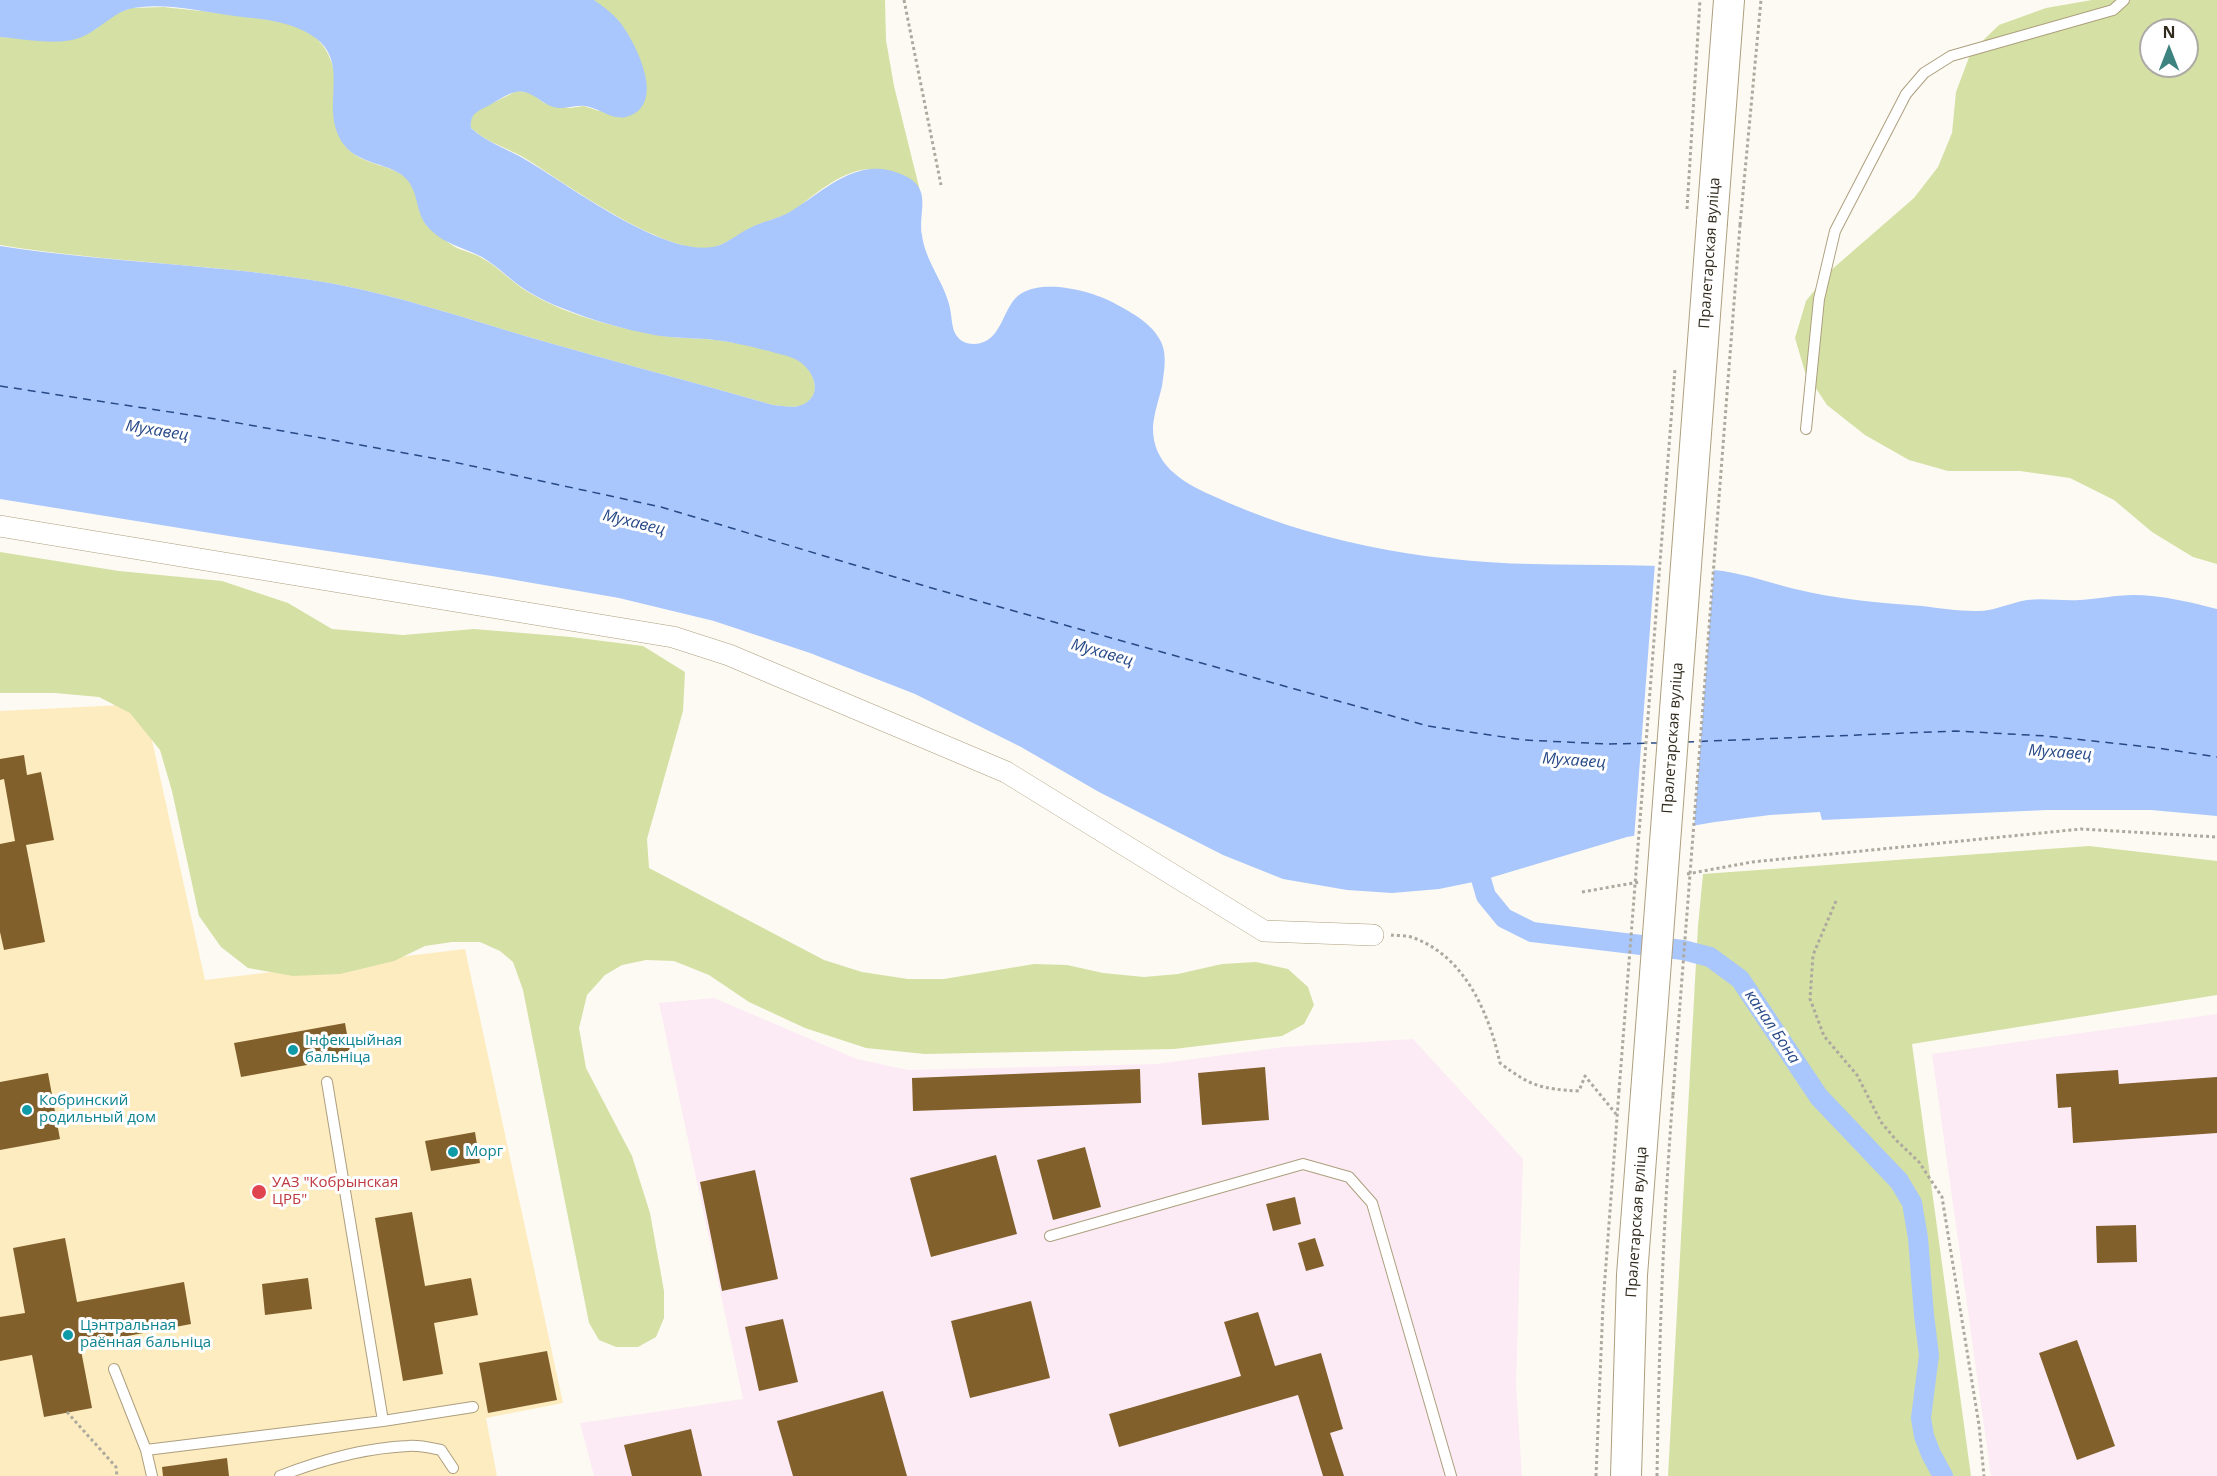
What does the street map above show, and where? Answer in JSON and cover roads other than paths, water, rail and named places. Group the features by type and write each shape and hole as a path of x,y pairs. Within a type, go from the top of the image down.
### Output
{"main road":[{"name":"Пралетарская вуліца","path":"1626,1476 1632,1275 1730,0"}],"street":[{"path":"0,525 673,637 761,668 1006,772 1264,931 1372,935"}],"lane":[{"path":"1806,429 1819,299 1835,231 1906,94 1924,73 1951,56 2113,9 2124,0"},
{"path":"327,1082 383,1421"},
{"path":"1050,1236 1303,1164 1349,1177 1372,1203 1451,1476"},
{"path":"114,1370 146,1450 152,1476"},
{"path":"146,1450 383,1421 472,1407"},
{"path":"280,1476 309,1465 361,1452 411,1445 441,1450 453,1468"}],"water":[{"name":"Мухавец","path":"0,0 594,0 619,21 639,56 647,86 646,98 640,109 629,116 617,117 585,106 553,107 531,94 516,92 477,112 473,116 471,128 619,218 672,242 696,247 717,246 749,228 784,215 829,185 855,172 883,169 909,178 921,191 921,225 924,244 946,295 953,328 959,339 971,344 984,342 997,331 1015,299 1022,293 1043,287 1069,288 1094,294 1128,311 1154,331 1164,349 1164,375 1153,427 1157,451 1163,461 1170,470 1189,484 1248,511 1327,537 1408,553 1491,562 1699,568 1723,571 1811,592 1874,602 1982,611 2027,600 2080,600 2144,595 2186,601 2217,609 2217,816 2151,810 2047,810 1822,820 1820,812 1770,815 1627,837 1483,880 1439,889 1392,893 1347,890 1283,879 1223,855 1099,792 1021,747 915,694 810,653 714,621 619,598 492,576 0,499 0,246 248,272 356,288 773,405 800,406 810,399 815,387 807,368 789,356 723,341 642,333 558,306 523,288 482,257 439,237 423,220 412,187 402,175 357,156 345,146 336,129 333,112 332,61 324,46 309,33 270,20 154,6 123,11 90,33 75,39 53,42 0,37"}],"waterway":[{"name":"канал Бона","path":"1474,855 1486,896 1504,918 1532,932 1683,950 1710,957 1740,979 1819,1097 1899,1181 1912,1203 1918,1238 1929,1355 1921,1418 1924,1436 1943,1476"}],"place":[{"name":"Інфекцыйная бальніца","path":"293,1050"},
{"name":"Кобринский родильный дом","path":"27,1110"},
{"name":"Морг","path":"453,1152"},
{"name":"УАЗ \"Кобрынская ЦРБ\"","path":"259,1192"},
{"name":"Цэнтральная раённая бальніца","path":"68,1335"}]}
